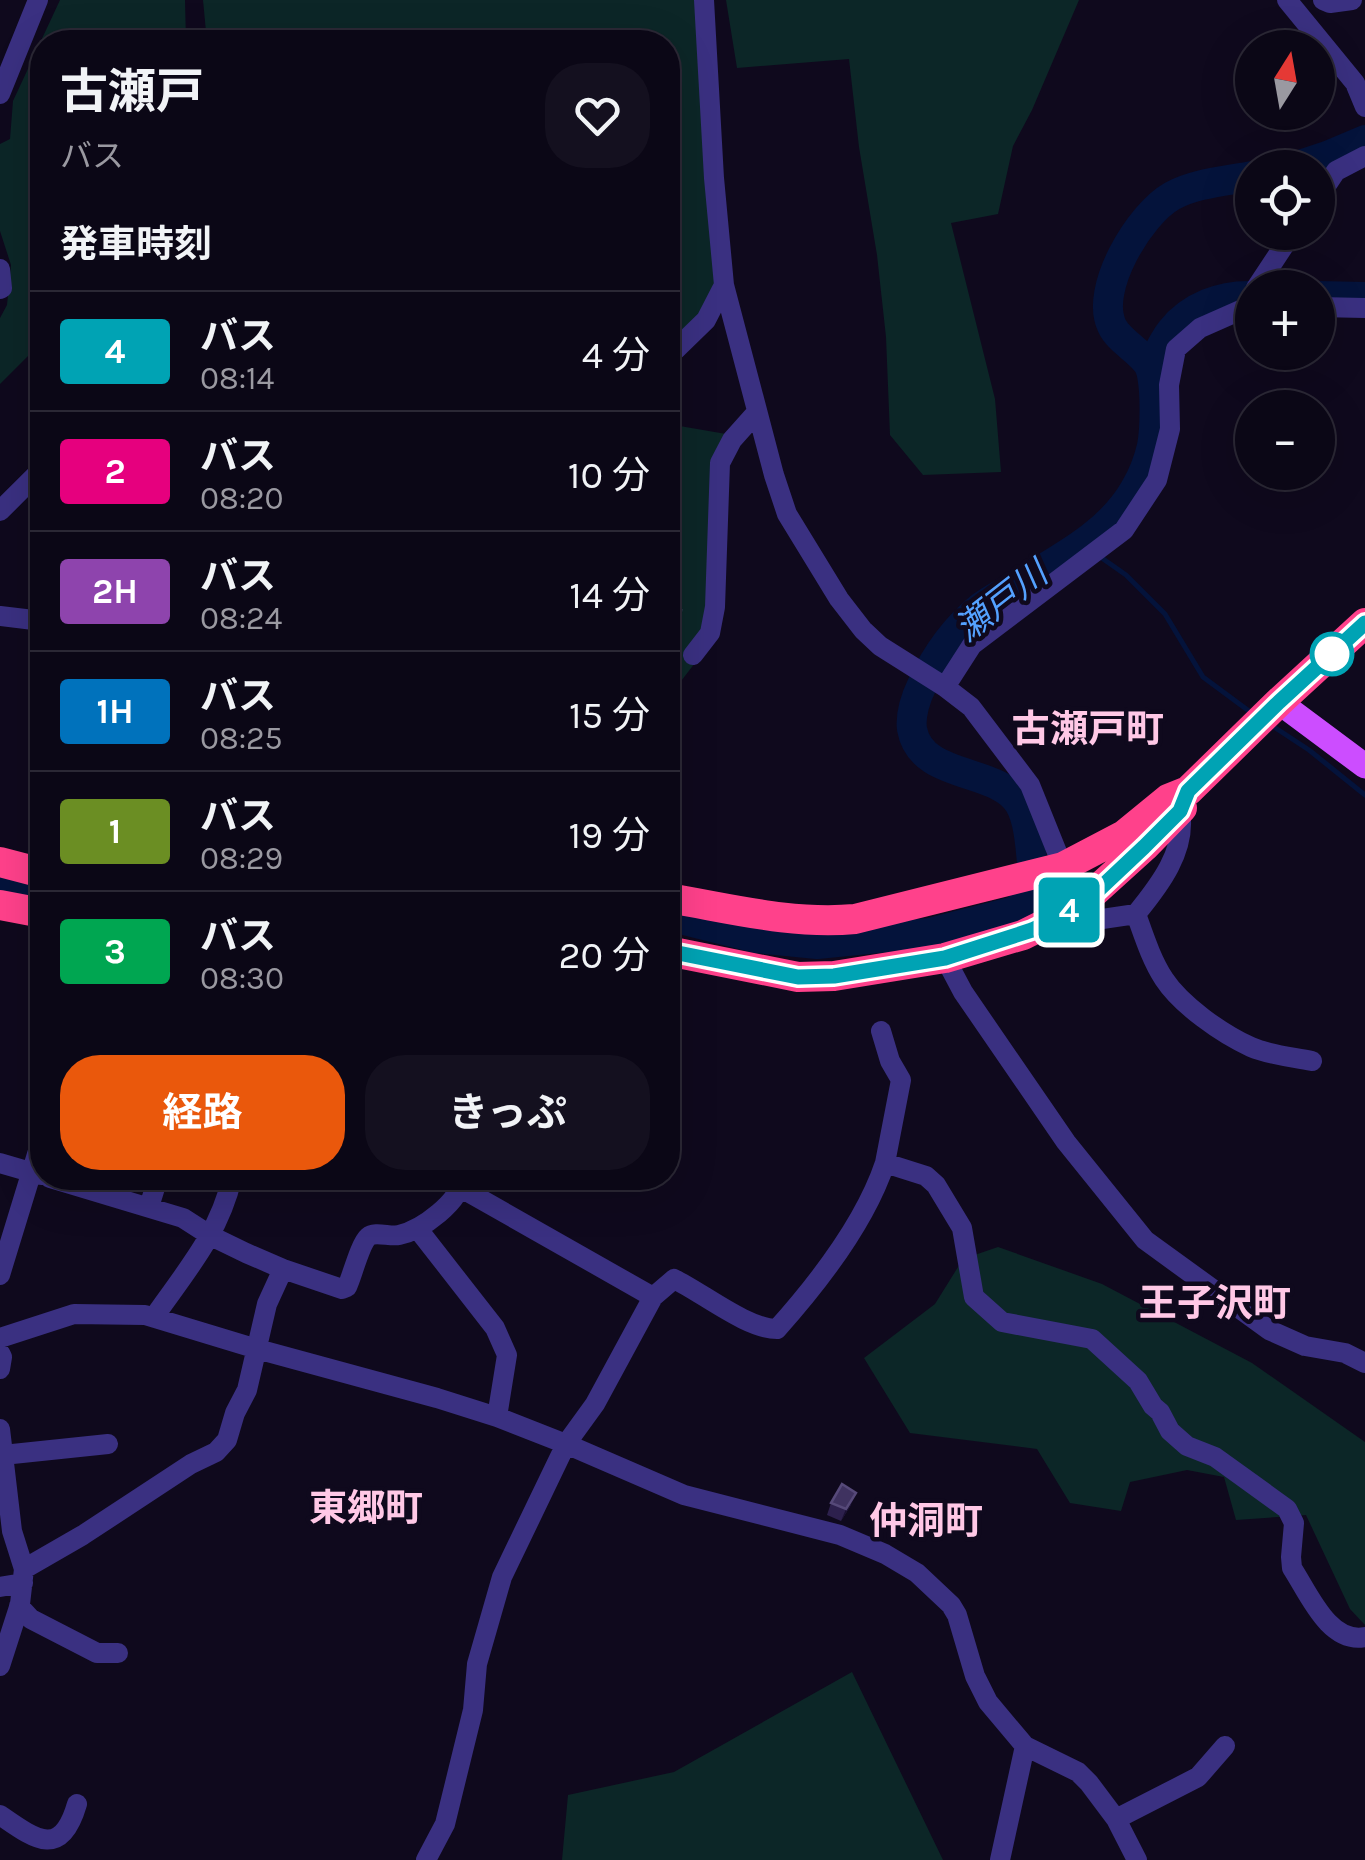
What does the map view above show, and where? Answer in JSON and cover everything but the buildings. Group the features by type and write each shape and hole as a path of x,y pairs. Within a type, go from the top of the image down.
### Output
{"highway":[{"path":"680,953 798,977 853,973 945,958 1023,934 1061,916 1092,896 1267,713 1365,623"},
{"path":"680,900 794,919 855,919 1056,869 1124,835 1168,799 1184,801"},
{"path":"0,862 30,869"},
{"path":"0,905 30,911"}],"main road":[{"path":"1267,713 1365,766"}],"street":[{"path":"0,94 38,0"},
{"path":"704,0 724,285 787,514 863,630 880,646 971,708 1030,785 1056,869"},
{"path":"1288,0 1355,83 1365,107"},
{"path":"1323,0 1352,0"},
{"path":"1335,172 1365,156"},
{"path":"0,269 0,289"},
{"path":"680,345 706,320 724,285"},
{"path":"1335,308 1365,308"},
{"path":"942,686 972,646 1124,530 1157,480 1170,429 1169,384 1176,349 1200,328 1235,309"},
{"path":"694,655 710,633 715,607 720,463 732,440 757,412"},
{"path":"0,511 30,481"},
{"path":"0,616 30,620"},
{"path":"1061,916 1082,922 1136,914 1168,871 1182,824 1184,801"},
{"path":"1136,914 1148,950 1166,982 1216,1028 1252,1048 1312,1062"},
{"path":"945,958 963,992 1066,1142 1145,1240 1269,1330 1305,1346 1345,1353 1365,1363"},
{"path":"426,1860 445,1824 473,1710 477,1664 502,1577 566,1444 595,1404 653,1297 674,1279 766,1329 777,1329 817,1281 865,1209 885,1163 901,1080 890,1061 881,1030"},
{"path":"0,1163 30,1172"},
{"path":"885,1163 912,1170 936,1184 962,1228 974,1297 1002,1322 1092,1340 1138,1381 1170,1432 1186,1446 1216,1458 1286,1509 1294,1522 1292,1568 1329,1625 1350,1638 1365,1637"},
{"path":"0,1274 5,1238 32,1190"},
{"path":"90,1190 183,1218 211,1236 283,1269 342,1289 350,1282 366,1239 372,1234 399,1235 427,1224 456,1190"},
{"path":"149,1208 154,1190"},
{"path":"154,1317 211,1236 229,1190"},
{"path":"474,1190 653,1297"},
{"path":"417,1228 495,1328 507,1355 496,1416"},
{"path":"0,1587 216,1452 227,1440 247,1390 266,1304 283,1269"},
{"path":"0,1338 74,1314 154,1317 496,1416 684,1495 840,1535 885,1554 917,1573 952,1605 975,1676 988,1702 1025,1746 1078,1772 1116,1819 1137,1860"},
{"path":"0,1354 0,1369"},
{"path":"0,1430 6,1531 23,1576 19,1606 0,1666"},
{"path":"3,1455 108,1444"},
{"path":"19,1606 31,1619 97,1652 118,1653"},
{"path":"1000,1860 1025,1746"},
{"path":"1116,1819 1198,1777 1225,1746"},
{"path":"0,1815 30,1836 47,1841 61,1837 72,1822 77,1804"}],"green space":[{"path":"60,0 185,0 186,30 46,30"},
{"path":"203,0 697,0 726,272 708,313 680,338 680,30 206,30"},
{"path":"726,0 1079,0 1013,146 998,214 951,223 995,399 1001,472 923,475 890,435 886,337 849,59 737,68"},
{"path":"30,64 30,354 0,384 0,318 7,305 11,265 0,231 0,144 10,139 13,101"},
{"path":"680,426 732,435 705,650 680,682"},
{"path":"998,1247 1102,1284 1252,1363 1365,1442 1365,1625 1350,1609 1306,1515 1236,1520 1224,1477 1187,1470 1130,1482 1121,1511 1070,1503 1037,1449 910,1433 864,1358 935,1304 963,1259"},
{"path":"852,1672 943,1860 562,1860 568,1795 674,1772"}],"waterway":[{"name":"瀬戸川","path":"1335,153 1365,140"},
{"name":"瀬戸川","path":"680,919 756,938 817,944 929,933 1015,911 1035,892 1029,833 1019,803 994,783 929,757 918,745 912,729 916,701 940,653 972,615 1097,533 1135,489 1152,446 1154,391 1148,364 1112,326 1109,293 1115,273 1134,235 1159,205 1201,185 1235,179"},
{"path":"1335,296 1365,297"},
{"path":"1151,367 1179,322 1218,300 1235,298"},
{"path":"1099,556 1126,575 1165,614 1203,677 1253,714"},
{"path":"1271,725 1365,795"},
{"name":"瀬戸川","path":"0,883 30,889"}],"bus line":[{"name":"4","path":"680,953 798,977 834,976 945,958 1032,930 1092,896 1180,811 1188,791 1365,623"}],"district":[{"name":"古瀬戸町","path":"1088,729"},
{"name":"王子沢町","path":"1215,1303"},
{"name":"東郷町","path":"366,1508"},
{"name":"仲洞町","path":"926,1521"}]}
